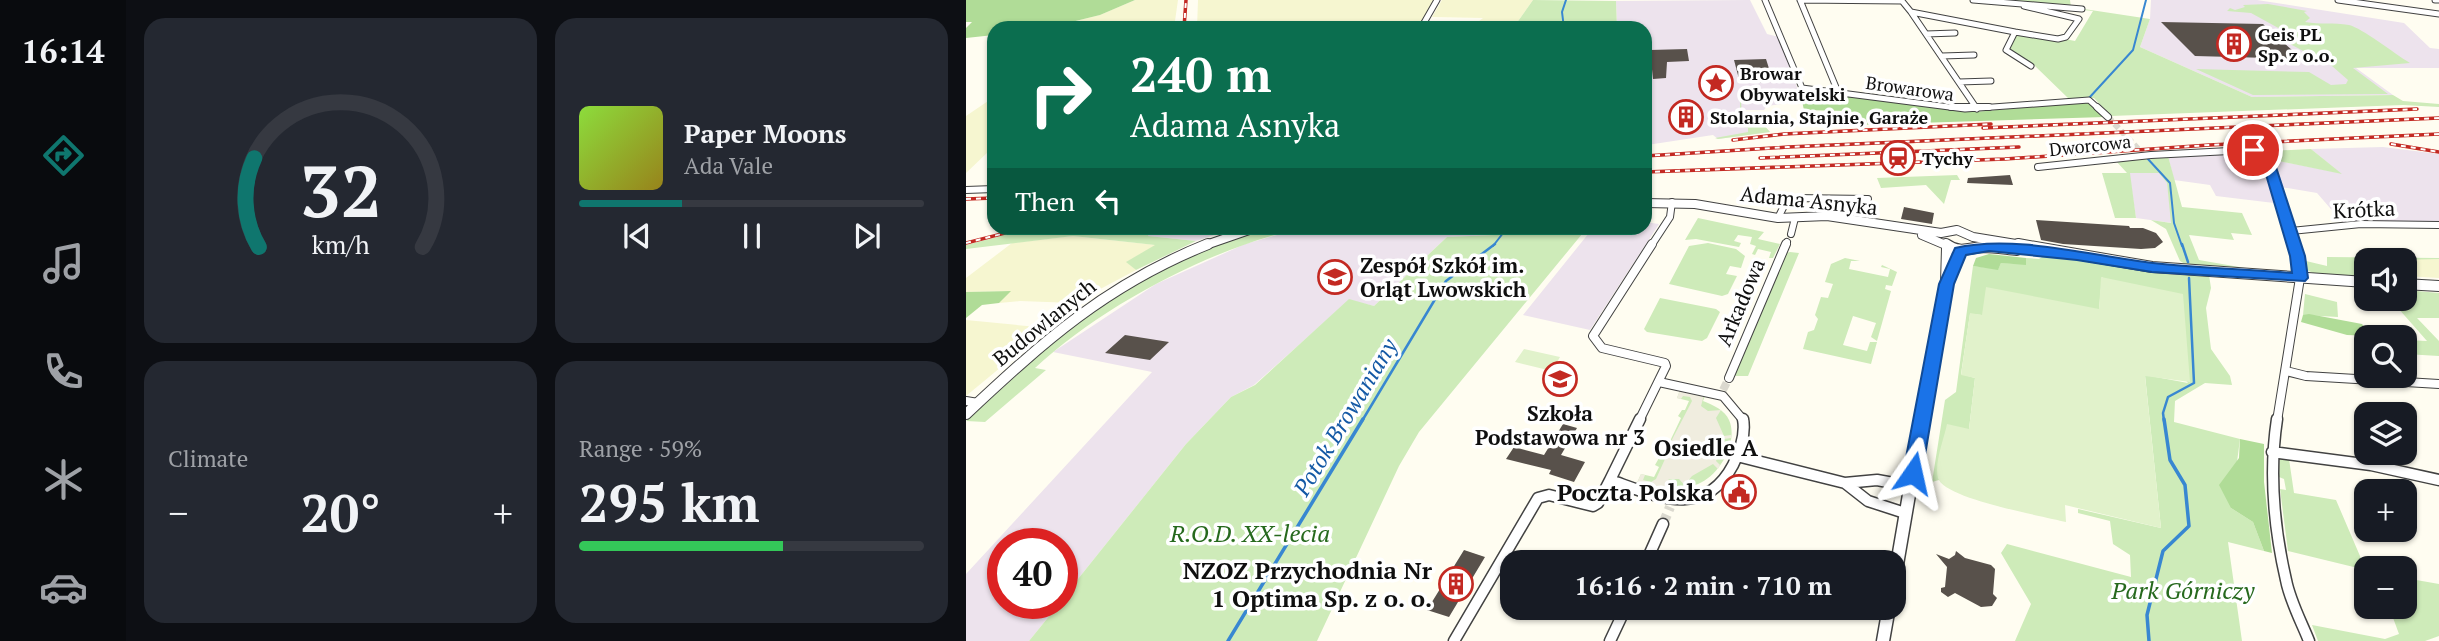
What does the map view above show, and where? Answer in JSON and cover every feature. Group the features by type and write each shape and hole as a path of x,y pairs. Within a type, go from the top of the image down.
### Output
{"street":[{"path":"1425,21 1437,0"},
{"name":"Browarowa","path":"1765,0 1799,86 1805,89 1978,109 2088,100 2108,117"},
{"path":"1800,0 1902,0"},
{"name":"Browarowa","path":"1800,0 1838,92"},
{"name":"Browarowa","path":"1902,0 1978,109"},
{"path":"2339,0 2439,14"},
{"path":"1911,12 2058,39 2066,37 2079,19 2024,6 1976,1"},
{"path":"2024,6 2045,4 2082,9"},
{"path":"2015,32 2006,50 2031,66"},
{"path":"1926,34 1955,33"},
{"name":"Browarowa","path":"1941,56 1974,55"},
{"name":"Browarowa","path":"1959,82 1991,80"},
{"name":"Dworcowa","path":"2038,167 2144,154 2249,150 2260,152 2268,161 2291,231"},
{"path":"966,190 987,189"},
{"path":"1778,218 1789,199 1868,199"},
{"path":"1454,641 1538,498 1549,495 1591,506 1598,503 1659,382 1665,363 1602,348 1593,336 1670,217 1672,202 1652,203"},
{"name":"Adama Asnyka","path":"1672,202 1778,218 1827,216 1943,234 1962,231 1973,237"},
{"name":"Arkadowa","path":"1728,378 1789,238 1795,218"},
{"name":"Krótka","path":"2291,231 2361,224 2439,226"},
{"path":"2291,231 2300,278 2273,452 2273,493 2286,582 2309,641"},
{"path":"1899,550 1946,284 1947,248 1943,234"},
{"name":"Budowlanych","path":"966,414 1060,329 1115,289 1183,253 1235,235"},
{"path":"1973,237 2152,267 2354,281"},
{"path":"1973,237 1975,247"},
{"path":"1947,248 1961,251 1975,247 2077,256"},
{"path":"1946,284 1961,251"},
{"path":"2417,285 2439,286"},
{"path":"2286,371 2306,376 2439,384"},
{"path":"1610,480 1672,503 1697,499 1719,489 1730,473 1744,438 1741,412 1722,393 1659,382"},
{"path":"966,401 978,403"},
{"path":"2273,452 2371,464 2439,480"},
{"path":"1737,456 1844,483 1877,480 1910,486"},
{"path":"1844,483 1868,501 1905,513"},
{"path":"1651,550 1663,524"},
{"path":"1609,641 1620,620"},
{"path":"1883,641 1887,620"}],"shaded area":[{"path":"1750,0 1767,34 1779,37 1802,101 1767,106 1764,110 1742,110 1746,120 1743,123 1754,126 1762,123 1770,132 1718,139 1713,135 1652,144 1652,21 1617,21 1616,1"},
{"path":"2151,0 2257,0 2404,23 2430,48 2439,49 2439,68 2356,68 2393,95 2252,97 2140,47 2150,19"},
{"path":"2383,147 2439,154 2439,224 2343,223 2317,193 2281,187 2274,160 2340,173 2311,149"},
{"path":"2244,152 2257,156 2264,162 2274,203 2216,196 2210,185 2174,180 2168,156"},
{"path":"2129,172 2159,172 2167,183 2172,223 2136,218"},
{"path":"1652,223 1659,224 1652,235"},
{"path":"1147,235 1214,235 1196,241"},
{"path":"1277,235 1495,235 1447,237 1374,306 1349,300 1254,385 1231,397 1186,444 1078,579 1078,528 1008,528 1152,372 1053,352 1156,284 1245,244"},
{"path":"1587,235 1652,235 1590,330 1523,315"},
{"path":"1680,390 1704,395 1701,406 1708,411 1721,410 1716,418 1724,436 1731,435 1731,438 1724,439 1716,461 1720,465 1718,469 1713,464 1692,476 1688,481 1690,487 1686,487 1679,479 1669,479 1662,492 1636,485 1641,474 1645,475 1643,480 1651,482 1656,479 1665,459 1663,457 1692,401 1690,397 1677,398"},
{"path":"987,551 987,619 1047,619 1029,641 966,641 966,574"}],"green space":[{"path":"966,0 1135,0 1100,15 1076,21 987,21 987,36 966,38 966,28 972,22 966,22"},
{"path":"1135,0 1178,0 1175,21 1076,21 1100,15"},
{"path":"1198,0 1436,0 1424,21 1197,21"},
{"path":"1442,0 1533,0 1518,21 1432,17"},
{"path":"1533,0 1616,1 1617,21 1518,21"},
{"path":"1979,0 2070,0 2071,7 2150,19 2140,47 2252,97 2393,95 2403,101 2439,104 2439,107 2403,105 2111,116 2094,98 2069,99 2034,65 2011,53 2008,48 2020,30 2075,41 2093,11"},
{"path":"2268,4 2307,11 2304,12 2310,18 2305,22 2355,27 2410,63 2353,68 2388,94 2253,95 2196,69 2309,72 2331,85 2346,84 2348,80 2332,66 2290,44 2288,35 2282,30 2251,13 2227,11 2230,8 2235,10 2245,7 2243,5"},
{"path":"1774,93 1790,97 1767,97 1767,103 1762,104 1760,97 1741,101 1742,115 1745,117 1743,123 1754,126 1762,123 1770,132 1715,138 1748,132 1748,128 1740,126 1740,95"},
{"path":"1800,93 1841,94 1975,112 2083,102 2090,103 2105,117 1856,125 1847,111 1804,110"},
{"path":"987,102 987,153 966,173 966,116"},
{"path":"2311,149 2342,174 2274,160 2270,151"},
{"path":"2168,156 2182,207 2242,213 2252,235 2231,233 2234,240 2189,235 2199,260 2245,268 2185,264 2180,261 2166,229 2151,220 2171,223 2167,183 2159,173 2130,173 2136,218 2115,218 2102,173 2127,173 2116,161"},
{"path":"1957,175 1960,180 1951,180 1944,204 1926,185 1881,188 1877,178"},
{"path":"1698,218 1764,232 1758,239 1780,244 1773,258 1769,258 1771,252 1758,249 1755,255 1752,254 1756,246 1750,244 1752,237 1738,235 1734,241 1741,243 1739,247 1696,239 1685,240"},
{"path":"1004,235 1148,235 1196,241 1136,270 1126,262 1155,245 1073,236 966,249 966,245"},
{"path":"1246,235 1275,235 1195,264 1125,301 1062,345 1035,368 1046,370 985,422 966,421 1082,316 1175,260"},
{"name":"R.O.D. XX-lecia","path":"1581,235 1419,432 1399,466 1317,641 1029,641 1047,619 1078,619 1078,579 1186,444 1231,397 1255,385 1349,299 1374,306 1447,237"},
{"path":"1073,236 1156,245 1127,262 1136,270 1074,303 999,303 1010,291 966,292 966,278 1012,243"},
{"path":"1708,243 1736,249 1745,256 1741,268 1730,266 1726,274 1737,276 1728,294 1722,296 1669,284 1689,246"},
{"path":"1786,253 1799,253 1748,376 1733,376"},
{"path":"1989,254 2026,258 2026,265 2001,263 1998,270 1973,266 1976,258"},
{"name":"Park Górniczy","path":"2045,255 2176,275 2209,275 2211,288 2206,308 2211,349 2230,376 2232,385 2205,383 2175,401 2174,422 2240,439 2231,508 2253,522 2264,551 2228,542 2242,641 2015,641 2031,604 2001,553 2007,544 2131,577 2130,555 2113,544 2110,521 2078,513 2078,509 2161,528 2145,375 2188,383 2102,277 2099,309 1970,314 1961,374 1975,378 1969,429 1938,470 1939,480 1932,482 1945,400 1956,392 1973,266 1998,269 2001,263 2026,264 2026,258 2039,259"},
{"path":"2327,257 2354,257 2354,277 2317,275 2307,270 2306,261 2327,266"},
{"path":"1845,258 1860,261 1851,261 1849,269 1888,277 1890,269 1881,267 1882,265 1897,272 1892,286 1886,285 1885,289 1891,291 1877,341 1871,337 1876,323 1853,316 1843,345 1867,351 1870,342 1877,342 1871,364 1803,349 1808,332 1814,330 1818,319 1815,315 1821,297 1828,298 1833,284 1825,282 1831,264"},
{"path":"2417,259 2439,259 2439,278 2417,277"},
{"path":"2101,277 2183,294 2190,382 2145,376 2161,528 2065,505 2066,522 1975,500 1944,486 1938,478 1937,465 1947,424 1969,429 1975,378 1961,375 1970,313 1982,315 1986,287 2099,309"},
{"path":"1011,291 999,303 982,305 966,318 966,292"},
{"path":"2417,291 2439,293 2439,318 2417,318 2439,341 2439,356 2417,355 2417,341 2427,341 2417,330 2417,325 2413,325 2401,311 2417,311"},
{"path":"2305,294 2337,302 2338,317 2303,315"},
{"path":"1660,298 1720,312 1707,338 1702,341 1647,332 1644,329"},
{"path":"2303,315 2363,325 2354,325 2354,335 2347,335 2301,322"},
{"path":"966,320 1048,328 966,396"},
{"path":"1524,349 1560,357 1552,371 1515,362"},
{"path":"1680,390 1705,396 1703,401 1725,413 1729,420 1731,438 1725,457 1713,474 1694,485 1666,486 1664,492 1636,485 1641,474 1654,477 1659,467 1655,465 1659,458 1662,458 1681,418 1678,416 1689,401 1677,398"},
{"path":"2240,439 2264,444 2264,482 2272,553 2264,551 2253,522 2231,508 2219,485 2239,458"},
{"path":"2280,458 2289,459 2294,493 2336,500 2360,556 2354,556 2354,567 2288,551 2280,489 2286,490 2284,479 2279,477"},
{"path":"2417,580 2439,584 2439,636 2425,641 2318,641 2312,625 2385,639 2399,634 2393,619 2417,619"}],"building":[{"name":"Geis PL Sp. z o.o.","path":"2161,22 2263,24 2302,59 2195,56"},
{"path":"1687,49 1689,61 1667,62 1666,78 1653,79 1652,50"},
{"path":"1766,59 1772,78 1769,78 1770,82 1744,83 1739,79 1734,60"},
{"path":"2010,175 2013,185 1967,183 1968,178"},
{"path":"1904,207 1934,213 1932,224 1901,219"},
{"path":"2036,220 2143,228 2156,233 2163,242 2155,248 2141,249 2063,244 2041,240"},
{"path":"1125,335 1169,342 1150,360 1105,353"},
{"path":"1563,424 1577,428 1561,455 1585,462 1574,482 1549,474 1551,470 1506,459 1514,447 1544,455"},
{"name":"NZOZ Przychodnia Nr 1 Optima Sp. z o. o.","path":"1464,550 1485,557 1449,617 1427,610"},
{"path":"1956,551 1965,558 1991,565 1995,569 1993,594 1997,598 1992,606 1981,607 1955,593 1948,597 1941,592 1941,588 1945,587 1947,567 1936,554 1949,559"}],"waterway":[{"path":"1563,21 1562,12 1566,0"},
{"path":"2089,98 2133,50 2146,0"},
{"path":"2147,158 2170,183 2174,223 2182,246"},
{"name":"Potok Browaniany","path":"1494,245 1502,235"},
{"path":"2182,244 2188,262"},
{"name":"Potok Browaniany","path":"1362,421 1446,281 1494,245"},
{"path":"2164,421 2163,413 2168,397 2194,383 2189,278"},
{"name":"Potok Browaniany","path":"1228,641 1363,419"},
{"path":"2149,641 2147,615 2163,551 2189,526 2185,485 2170,460 2164,419"}],"tunnel":[{"path":"2108,117 2142,153"},
{"path":"1723,390 1729,378"},
{"path":"1663,524 1670,507"}],"railway":[{"path":"1184,21 1186,0"},
{"path":"1983,128 2417,109"},
{"path":"1652,156 2439,118"},
{"path":"1733,140 1784,134 1991,124"},
{"path":"1652,172 2005,159 2209,145 2439,134"},
{"path":"2391,144 2439,152"},
{"path":"1760,158 2019,147"},
{"path":"966,199 987,198"},
{"path":"966,243 997,235"}],"place":[{"name":"Geis PL Sp. z o.o.","path":"2234,44"},
{"name":"Browar Obywatelski","path":"1716,83"},
{"name":"Stolarnia, Stajnie, Garaże","path":"1686,117"},
{"name":"Tychy","path":"1898,158"},
{"name":"Zespół Szkół im. Orląt Lwowskich","path":"1335,277"},
{"name":"Szkoła Podstawowa nr 3","path":"1560,379"},
{"name":"Poczta Polska","path":"1739,492"},
{"name":"NZOZ Przychodnia Nr 1 Optima Sp. z o. o.","path":"1456,584"}],"district":[{"name":"Osiedle A","path":"1706,447"}],"route":[{"path":"1913,473 1946,284 1961,251 1989,247 2152,267 2300,278 2298,256 2268,161 2262,153 2253,150"}]}
